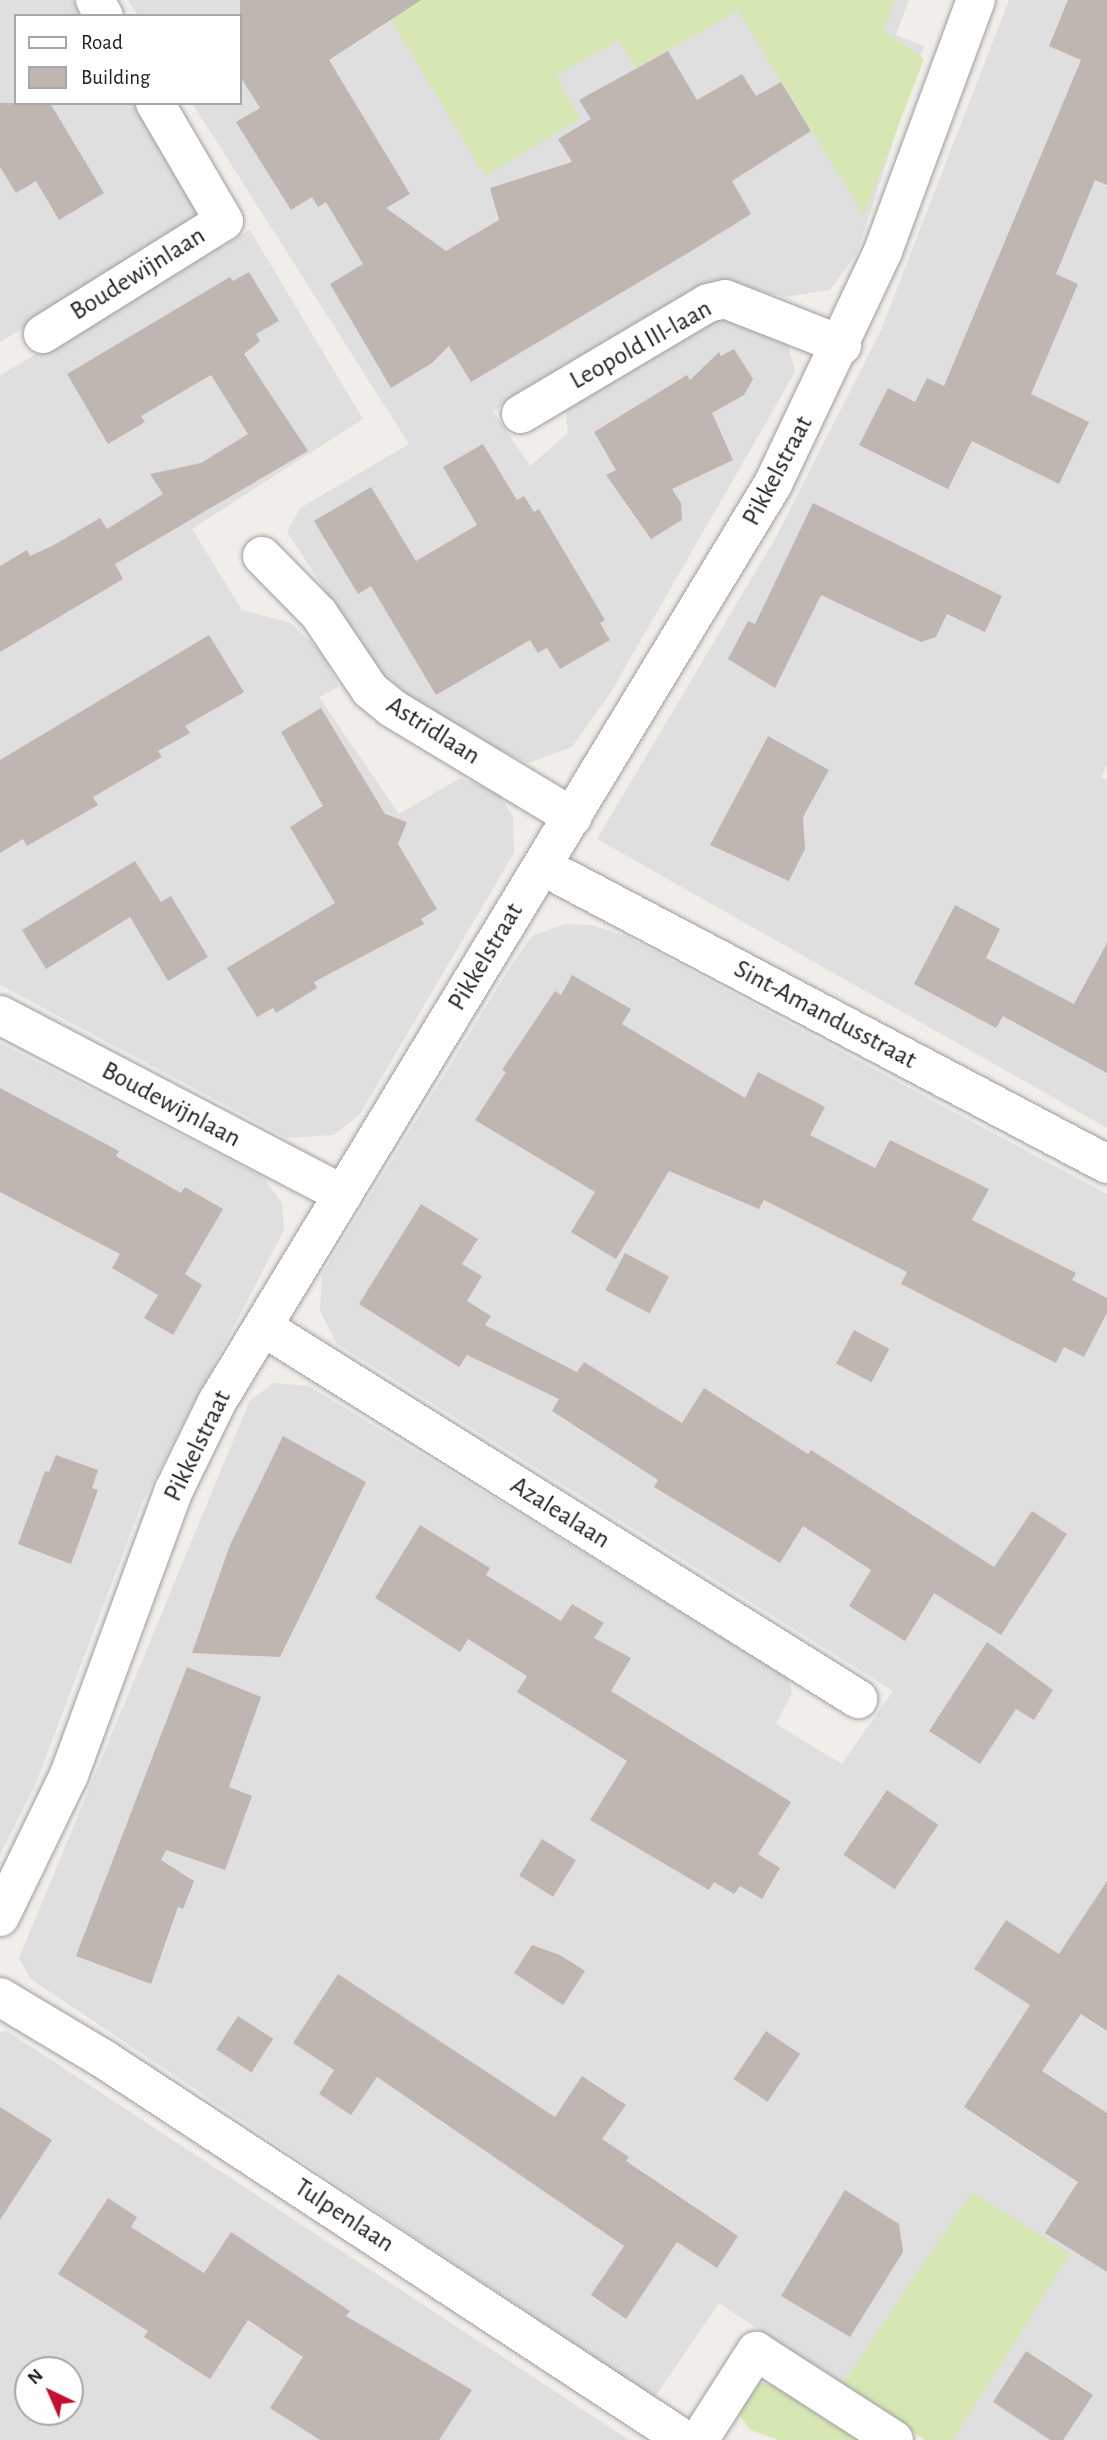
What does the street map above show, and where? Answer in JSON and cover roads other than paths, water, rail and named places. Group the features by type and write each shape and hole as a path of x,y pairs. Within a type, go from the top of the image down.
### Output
{"street":[{"name":"Pikkelstraat","path":"0,1917 69,1775 174,1490 218,1402 773,484 842,345 931,130 976,0"},
{"name":"Boudewijnlaan","path":"43,334 224,221 156,105"},
{"name":"Leopold III-laan","path":"521,414 708,303 725,299 842,345"},
{"name":"Astridlaan","path":"262,556 319,614 381,699 573,817"},
{"name":"Sint-Amandusstraat","path":"542,866 1107,1164"},
{"name":"Boudewijnlaan","path":"0,1015 343,1195"},
{"name":"Azalealaan","path":"262,1327 858,1699"},
{"name":"Tulpenlaan","path":"0,1997 102,2058 685,2440"},
{"path":"699,2440 756,2351 894,2440"}]}
